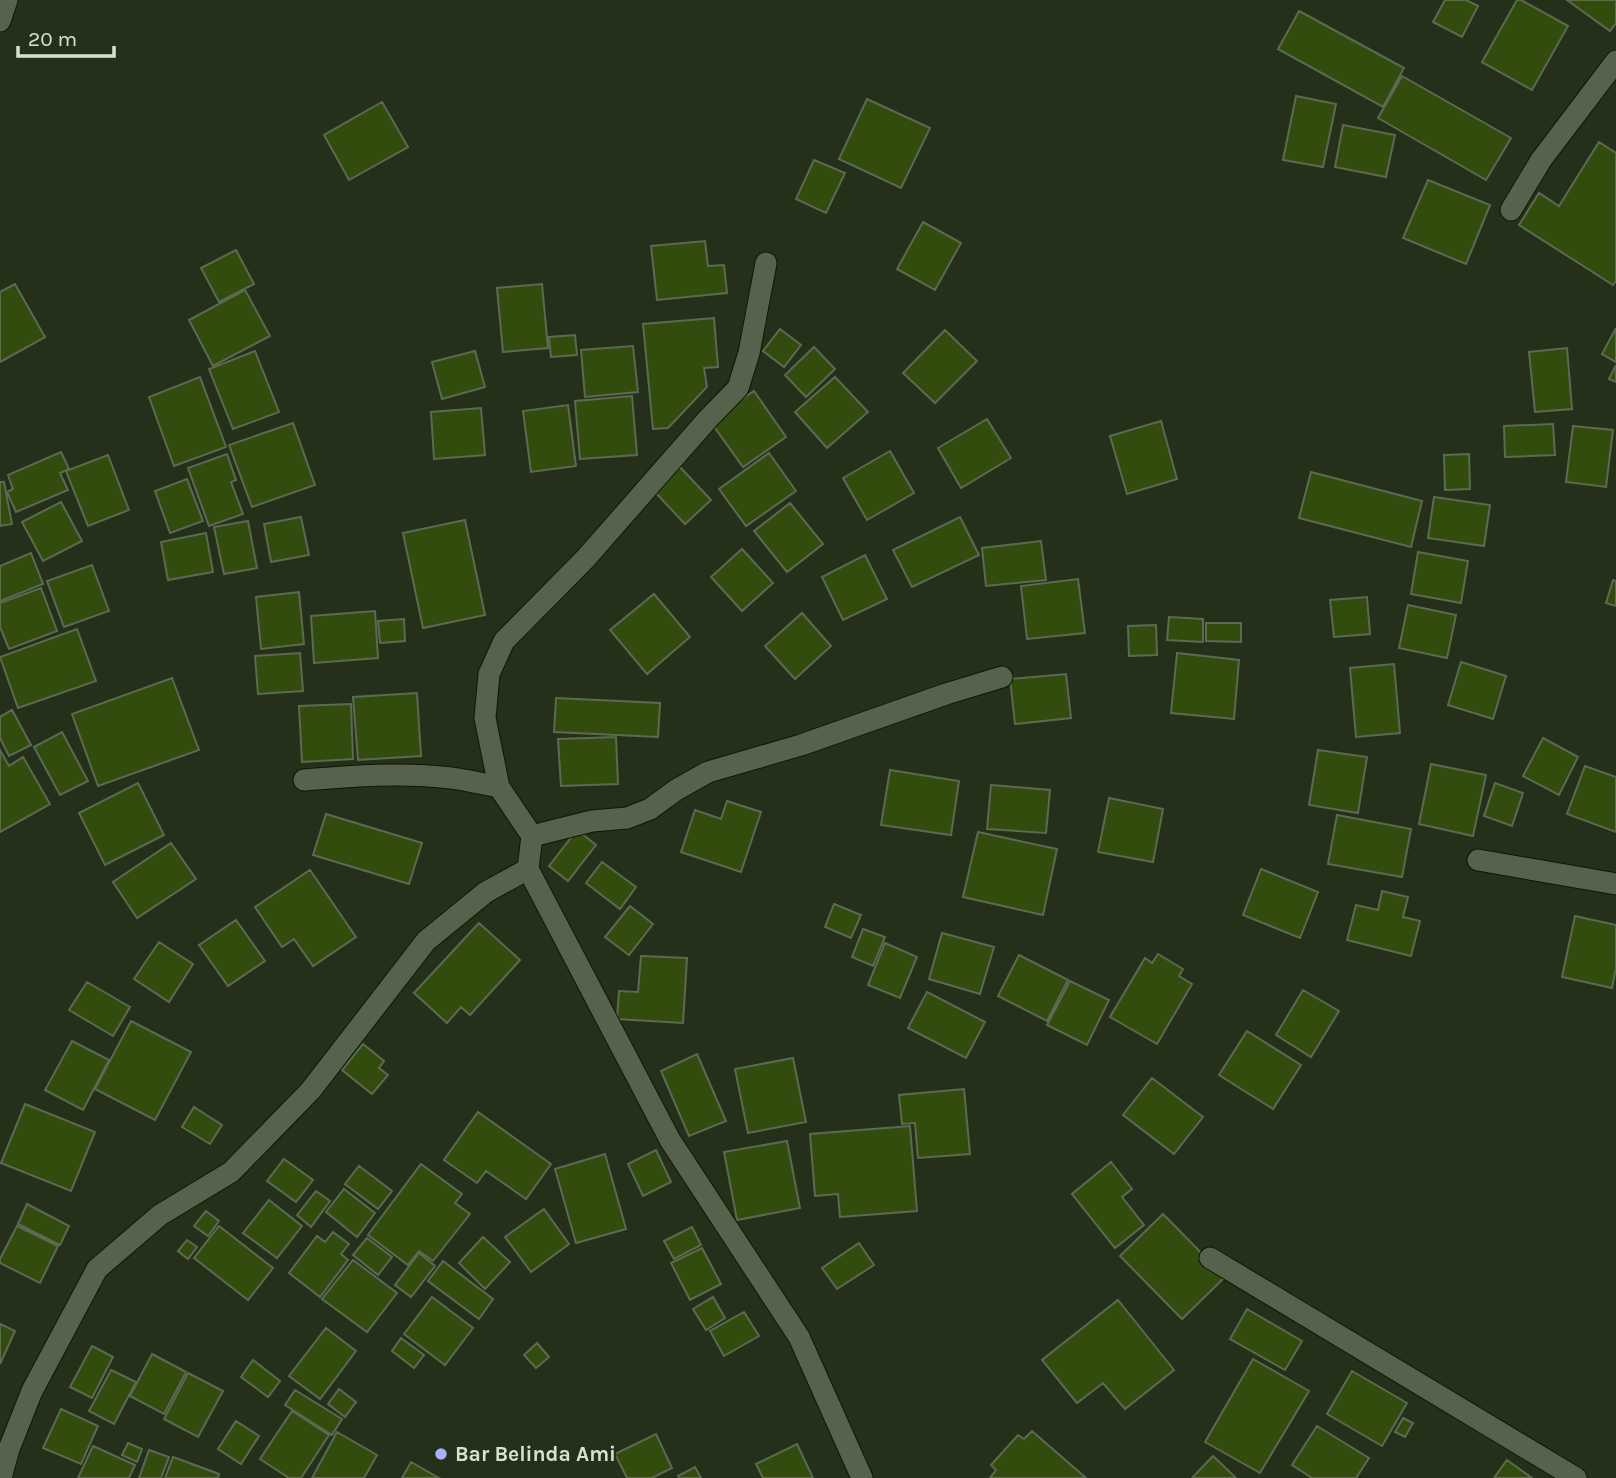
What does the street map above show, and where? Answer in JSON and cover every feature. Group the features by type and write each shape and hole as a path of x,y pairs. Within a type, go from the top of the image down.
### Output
{"street":[{"path":"0,21 7,0"},
{"path":"1511,210 1541,160 1616,61"},
{"path":"766,263 749,353 738,388 586,558 505,641 489,674 485,718 499,787 532,836 528,869 670,1140 799,1337 862,1478"},
{"path":"532,836 592,821 627,818 650,809 708,772 800,745 1002,677"},
{"path":"304,780 397,774 451,778 499,787"},
{"path":"1478,860 1616,884"},
{"path":"1,1478 5,1447 97,1269 160,1215 231,1172 311,1090 426,941 486,892 528,869"},
{"path":"1210,1258 1576,1478"}],"building":[{"path":"1445,0 1466,0 1478,6 1462,37 1433,22"},
{"path":"1517,0 1568,26 1532,90 1482,62"},
{"path":"1567,0 1616,0 1616,23 1610,31"},
{"path":"1299,11 1404,68 1383,107 1278,49"},
{"path":"1402,76 1511,138 1486,180 1378,118"},
{"path":"1296,96 1336,104 1323,167 1283,160"},
{"path":"867,99 930,128 901,188 839,159"},
{"path":"382,102 408,147 349,180 324,135"},
{"path":"1343,125 1395,135 1386,177 1335,167"},
{"path":"1599,142 1616,153 1616,281 1613,285 1519,225 1539,193 1559,206"},
{"path":"814,160 845,173 826,213 796,199"},
{"path":"1428,180 1490,205 1466,264 1403,238"},
{"path":"923,222 961,243 935,290 897,269"},
{"path":"705,241 708,266 724,265 727,293 657,300 651,246"},
{"path":"236,250 254,284 219,302 201,268"},
{"path":"15,284 45,337 0,362 0,292"},
{"path":"542,284 548,348 503,352 497,288"},
{"path":"245,290 270,336 213,366 189,320"},
{"path":"714,318 718,367 704,368 707,387 668,428 653,429 643,324"},
{"path":"1616,328 1616,362 1602,354"},
{"path":"780,329 801,345 784,367 763,351"},
{"path":"945,330 977,361 935,403 903,373"},
{"path":"575,335 577,355 551,357 549,337"},
{"path":"633,346 638,392 585,397 581,350"},
{"path":"814,347 835,369 806,397 785,375"},
{"path":"1567,348 1572,409 1535,412 1529,352"},
{"path":"255,351 279,412 233,429 209,369"},
{"path":"475,351 485,387 442,399 432,362"},
{"path":"1616,365 1616,382 1609,379"},
{"path":"200,377 226,447 174,466 149,397"},
{"path":"835,377 868,412 827,448 795,412"},
{"path":"754,391 786,437 743,467 710,421"},
{"path":"632,396 637,455 580,459 575,401"},
{"path":"568,405 576,466 531,472 523,411"},
{"path":"481,408 485,455 434,459 431,412"},
{"path":"987,419 1011,458 961,488 938,448"},
{"path":"1161,421 1177,479 1127,494 1110,436"},
{"path":"293,423 315,485 252,507 229,445"},
{"path":"1553,424 1555,455 1505,457 1504,426"},
{"path":"1573,426 1613,430 1606,487 1566,482"},
{"path":"890,451 914,493 867,520 843,478"},
{"path":"61,452 69,469 60,473 68,490 16,512 7,492 13,489 8,475"},
{"path":"769,453 796,491 746,526 719,489"},
{"path":"227,454 236,480 231,482 243,514 209,526 188,468"},
{"path":"1469,454 1470,489 1445,490 1444,455"},
{"path":"108,455 129,510 88,526 66,471"},
{"path":"679,466 711,500 685,524 653,490"},
{"path":"1311,472 1422,501 1411,547 1299,518"},
{"path":"187,479 203,521 170,533 155,491"},
{"path":"0,482 4,482 12,524 0,526"},
{"path":"1434,497 1490,505 1484,546 1428,538"},
{"path":"61,502 82,541 43,561 22,522"},
{"path":"790,503 823,544 787,572 754,531"},
{"path":"301,517 309,555 271,562 264,524"},
{"path":"960,517 979,555 912,587 893,550"},
{"path":"465,520 485,615 423,628 403,533"},
{"path":"248,521 257,568 224,574 214,527"},
{"path":"206,533 213,572 168,580 161,542"},
{"path":"1041,541 1046,580 986,586 982,548"},
{"path":"742,549 773,583 742,611 711,577"},
{"path":"1418,552 1468,561 1461,603 1411,594"},
{"path":"31,553 43,584 0,601 0,566"},
{"path":"865,555 887,599 843,620 822,577"},
{"path":"92,565 109,611 64,627 47,581"},
{"path":"1078,579 1085,633 1027,639 1021,586"},
{"path":"1613,580 1616,581 1616,606 1606,603"},
{"path":"41,588 57,631 9,649 0,627 0,603"},
{"path":"299,592 304,644 261,649 256,597"},
{"path":"654,594 690,637 647,674 610,630"},
{"path":"1367,597 1370,634 1334,637 1330,600"},
{"path":"1408,605 1456,615 1447,658 1399,648"},
{"path":"375,611 378,658 314,663 311,616"},
{"path":"802,613 831,646 795,679 765,646"},
{"path":"1169,617 1203,619 1203,642 1167,640"},
{"path":"404,619 405,641 380,643 378,621"},
{"path":"1206,623 1241,623 1241,642 1206,641"},
{"path":"1156,625 1157,655 1129,656 1128,626"},
{"path":"77,629 96,681 18,708 0,657"},
{"path":"300,653 303,691 258,694 255,656"},
{"path":"1177,653 1239,660 1234,719 1171,713"},
{"path":"1461,662 1506,676 1493,719 1448,705"},
{"path":"1394,664 1400,733 1356,737 1350,668"},
{"path":"1066,674 1071,718 1015,724 1010,679"},
{"path":"172,678 199,750 98,786 72,714"},
{"path":"417,693 421,756 358,760 353,697"},
{"path":"556,698 660,703 658,737 554,732"},
{"path":"351,704 353,759 302,762 299,706"},
{"path":"12,710 31,745 9,756 0,738 0,717"},
{"path":"62,732 88,781 60,795 34,747"},
{"path":"616,737 618,784 561,786 558,739"},
{"path":"1543,738 1578,757 1559,795 1523,776"},
{"path":"0,750 9,766 23,757 50,804 0,832"},
{"path":"1318,750 1367,757 1358,813 1309,805"},
{"path":"1431,764 1486,775 1473,836 1419,824"},
{"path":"1585,766 1616,777 1616,832 1567,814"},
{"path":"890,770 959,781 951,835 881,825"},
{"path":"138,783 164,835 105,865 79,813"},
{"path":"1495,783 1523,793 1512,826 1484,816"},
{"path":"991,785 1050,790 1046,833 987,829"},
{"path":"1109,798 1163,809 1153,862 1098,852"},
{"path":"727,801 761,812 741,872 681,852 695,810 721,819"},
{"path":"326,814 422,843 409,884 313,855"},
{"path":"1337,815 1411,829 1402,877 1328,864"},
{"path":"577,830 596,845 568,881 549,866"},
{"path":"978,832 1057,849 1043,915 963,897"},
{"path":"171,843 196,879 137,918 113,882"},
{"path":"602,862 636,887 620,909 586,883"},
{"path":"1261,869 1318,892 1300,938 1243,915"},
{"path":"310,870 356,937 313,966 294,939 282,947 255,907"},
{"path":"1382,891 1408,897 1403,917 1420,921 1411,956 1347,940 1356,905 1378,910"},
{"path":"834,904 861,915 851,938 825,927"},
{"path":"630,906 653,924 629,955 605,937"},
{"path":"1575,916 1616,925 1616,968 1612,988 1562,977"},
{"path":"236,920 265,961 228,986 199,945"},
{"path":"479,923 520,960 470,1015 461,1007 447,1023 414,993"},
{"path":"863,929 885,937 873,966 852,957"},
{"path":"942,933 994,947 980,994 929,979"},
{"path":"159,942 193,964 169,1002 134,979"},
{"path":"885,943 917,957 900,998 868,985"},
{"path":"1158,954 1183,969 1179,976 1192,984 1157,1044 1110,1017 1145,958 1152,963"},
{"path":"1019,955 1068,980 1047,1021 998,996"},
{"path":"641,956 687,958 683,1023 617,1019 619,991 638,992"},
{"path":"1070,981 1109,1000 1087,1045 1047,1025"},
{"path":"87,982 130,1007 113,1036 69,1010"},
{"path":"1303,990 1339,1011 1311,1057 1276,1035"},
{"path":"927,992 985,1022 966,1058 908,1028"},
{"path":"131,1021 191,1052 155,1120 95,1089"},
{"path":"1247,1031 1301,1065 1273,1109 1219,1075"},
{"path":"72,1041 109,1060 83,1110 45,1090"},
{"path":"363,1044 384,1061 379,1068 388,1075 372,1094 342,1070"},
{"path":"697,1054 726,1121 689,1136 661,1071"},
{"path":"793,1058 806,1122 748,1133 735,1069"},
{"path":"1152,1078 1203,1117 1174,1154 1123,1115"},
{"path":"964,1089 970,1154 918,1158 915,1123 902,1124 899,1095"},
{"path":"25,1104 95,1132 71,1191 1,1163"},
{"path":"194,1107 222,1125 210,1144 182,1127"},
{"path":"478,1112 551,1164 526,1199 486,1171 477,1183 444,1160"},
{"path":"910,1126 917,1211 840,1217 838,1194 815,1196 810,1134"},
{"path":"787,1141 800,1208 737,1220 724,1152"},
{"path":"656,1150 671,1182 643,1196 628,1164"},
{"path":"605,1154 626,1229 576,1243 555,1169"},
{"path":"284,1159 313,1180 296,1202 267,1181"},
{"path":"1111,1162 1132,1189 1122,1197 1144,1225 1115,1248 1072,1194"},
{"path":"421,1164 462,1194 455,1203 470,1214 433,1261 419,1251 408,1265 368,1235"},
{"path":"359,1166 392,1191 378,1209 345,1184"},
{"path":"344,1189 375,1213 357,1237 326,1212"},
{"path":"316,1191 330,1201 311,1227 297,1215"},
{"path":"269,1200 302,1226 277,1258 243,1233"},
{"path":"27,1204 69,1226 60,1245 18,1224"},
{"path":"544,1209 569,1244 531,1272 505,1237"},
{"path":"206,1211 219,1221 208,1236 194,1226"},
{"path":"1163,1214 1225,1277 1182,1319 1120,1256"},
{"path":"17,1226 58,1246 40,1283 0,1263"},
{"path":"219,1226 273,1268 248,1300 194,1258"},
{"path":"692,1227 701,1245 674,1259 664,1241"},
{"path":"333,1232 349,1244 341,1254 348,1260 320,1297 289,1273 317,1236 325,1242"},
{"path":"483,1237 510,1262 485,1289 459,1263"},
{"path":"367,1238 392,1257 378,1275 353,1255"},
{"path":"187,1240 197,1247 188,1259 178,1251"},
{"path":"859,1243 874,1265 837,1289 822,1268"},
{"path":"702,1248 721,1284 690,1300 671,1263"},
{"path":"419,1253 435,1266 411,1297 395,1285"},
{"path":"353,1260 397,1293 367,1332 322,1299"},
{"path":"443,1261 493,1299 479,1319 428,1281"},
{"path":"432,1297 473,1328 445,1365 404,1334"},
{"path":"713,1297 725,1318 706,1330 693,1309"},
{"path":"1118,1300 1174,1370 1125,1409 1103,1383 1077,1403 1042,1360"},
{"path":"1247,1309 1302,1341 1285,1370 1230,1339"},
{"path":"744,1312 759,1336 724,1356 710,1331"},
{"path":"0,1324 15,1331 0,1364"},
{"path":"326,1328 356,1351 320,1399 289,1376"},
{"path":"401,1338 424,1355 414,1368 392,1351"},
{"path":"537,1343 549,1357 536,1368 524,1355"},
{"path":"92,1346 113,1357 92,1398 70,1387"},
{"path":"152,1354 186,1372 164,1414 130,1396"},
{"path":"1253,1359 1309,1391 1260,1473 1205,1442"},
{"path":"253,1360 280,1381 268,1397 241,1377"},
{"path":"111,1370 136,1382 114,1424 89,1411"},
{"path":"1352,1371 1407,1403 1382,1446 1327,1414"},
{"path":"188,1373 223,1391 198,1437 164,1419"},
{"path":"339,1389 356,1402 345,1417 328,1404"},
{"path":"295,1390 342,1419 332,1435 285,1405"},
{"path":"61,1409 98,1426 81,1464 43,1448"},
{"path":"292,1411 329,1435 301,1478 289,1478 260,1459"},
{"path":"1403,1418 1413,1423 1405,1437 1395,1432"},
{"path":"236,1421 259,1436 241,1464 218,1449"},
{"path":"1317,1426 1369,1458 1356,1478 1312,1478 1292,1465"},
{"path":"1032,1431 1086,1478 990,1478 996,1470 991,1465 1018,1435 1024,1439"},
{"path":"337,1432 377,1455 364,1478 312,1478"},
{"path":"656,1434 672,1468 652,1478 627,1478 615,1454"},
{"path":"128,1443 142,1449 137,1462 122,1455"},
{"path":"797,1444 813,1478 763,1478 756,1464"},
{"path":"93,1446 135,1465 129,1478 78,1478"},
{"path":"149,1450 169,1457 161,1478 139,1478"},
{"path":"1213,1456 1236,1478 1192,1478"},
{"path":"173,1457 219,1474 218,1478 165,1478"},
{"path":"1507,1460 1532,1478 1494,1478"},
{"path":"411,1462 439,1478 402,1478"},
{"path":"695,1467 701,1478 679,1478 678,1476"}],"place":[{"name":"Bar Belinda Ami","path":"441,1454"}]}
